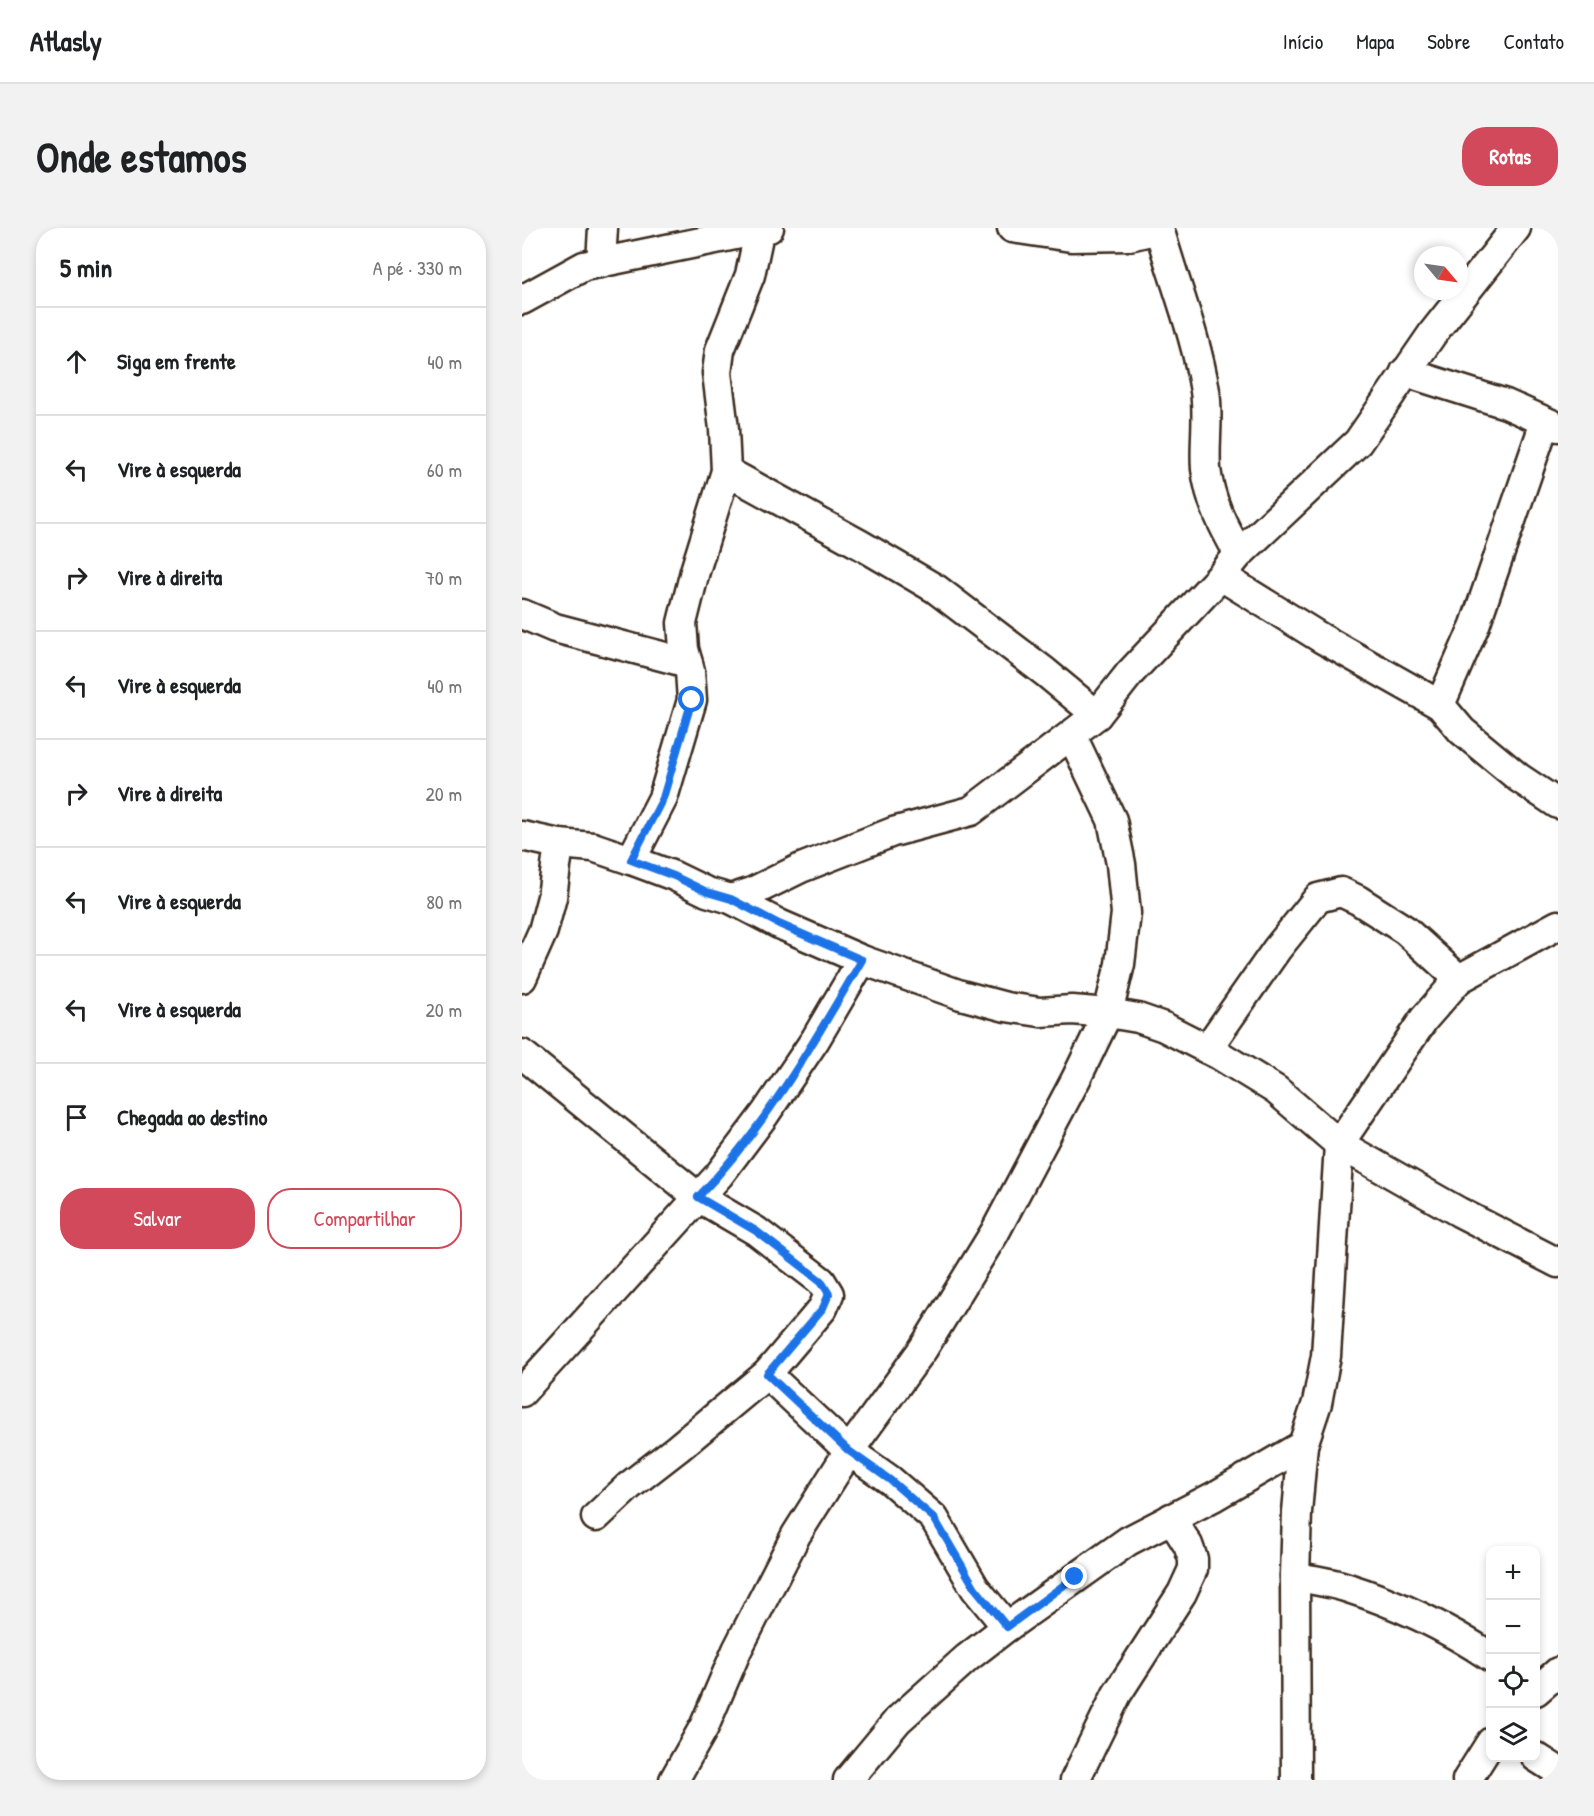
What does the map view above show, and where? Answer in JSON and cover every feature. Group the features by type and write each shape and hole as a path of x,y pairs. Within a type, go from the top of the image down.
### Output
{"street":[{"path":"601,263 603,228"},
{"path":"1012,228 1071,237 1129,236 1159,229 1184,305 1205,393 1206,468 1211,499 1222,525 1239,554"},
{"path":"731,899 752,892 801,868 893,832 971,811 1097,715 1130,673 1239,554 1358,442 1433,333 1516,228"},
{"path":"522,300 584,266 762,229 750,275 720,350 717,373 724,429 726,471 695,571 682,623 692,700 663,798 631,860"},
{"path":"1405,372 1506,404 1552,424 1475,625 1440,705"},
{"path":"726,471 936,589 1045,672 1097,715"},
{"path":"1221,576 1321,638 1440,705 1462,731 1519,778 1558,804"},
{"path":"522,614 555,628 688,663"},
{"path":"674,1780 704,1727 737,1650 796,1535 849,1451 923,1350 995,1232 1076,1079 1108,1013 1120,964 1126,913 1121,864 1112,820 1072,736"},
{"path":"522,836 593,847 631,860 674,876 707,892 731,899 779,924 862,960 952,992 1006,1007 1040,1012 1072,1010 1108,1013 1138,1018 1164,1027 1276,1090 1339,1144 1459,1212 1558,1263"},
{"path":"522,978 543,931 552,897 559,843"},
{"path":"1208,1050 1277,949 1318,897 1341,892 1358,900 1406,930 1459,979"},
{"path":"1296,1780 1297,1512 1303,1445 1317,1402 1326,1356 1339,1144 1424,1019 1459,979 1558,925"},
{"path":"522,1392 719,1175 765,1114 815,1040 862,960"},
{"path":"522,1054 698,1197 756,1231 821,1281 829,1294 823,1308 767,1374 629,1486 596,1517"},
{"path":"767,1374 849,1451 898,1487 934,1518 975,1588 1007,1627"},
{"path":"848,1780 898,1720 967,1658 1007,1627 1128,1541 1303,1445"},
{"path":"1075,1780 1117,1694 1182,1593 1193,1569 1193,1559 1188,1545 1171,1518"},
{"path":"1295,1576 1344,1587 1412,1613 1467,1641 1486,1654"},
{"path":"1467,1780 1486,1750"},
{"path":"1540,1760 1558,1771"}],"route":[{"path":"692,700 663,798 631,860 674,876 707,892 731,899 779,924 862,960 815,1040 765,1114 719,1175 698,1197 756,1231 821,1281 829,1294 823,1308 767,1374 849,1451 890,1480 934,1518 975,1588 1007,1627 1075,1577"}]}
